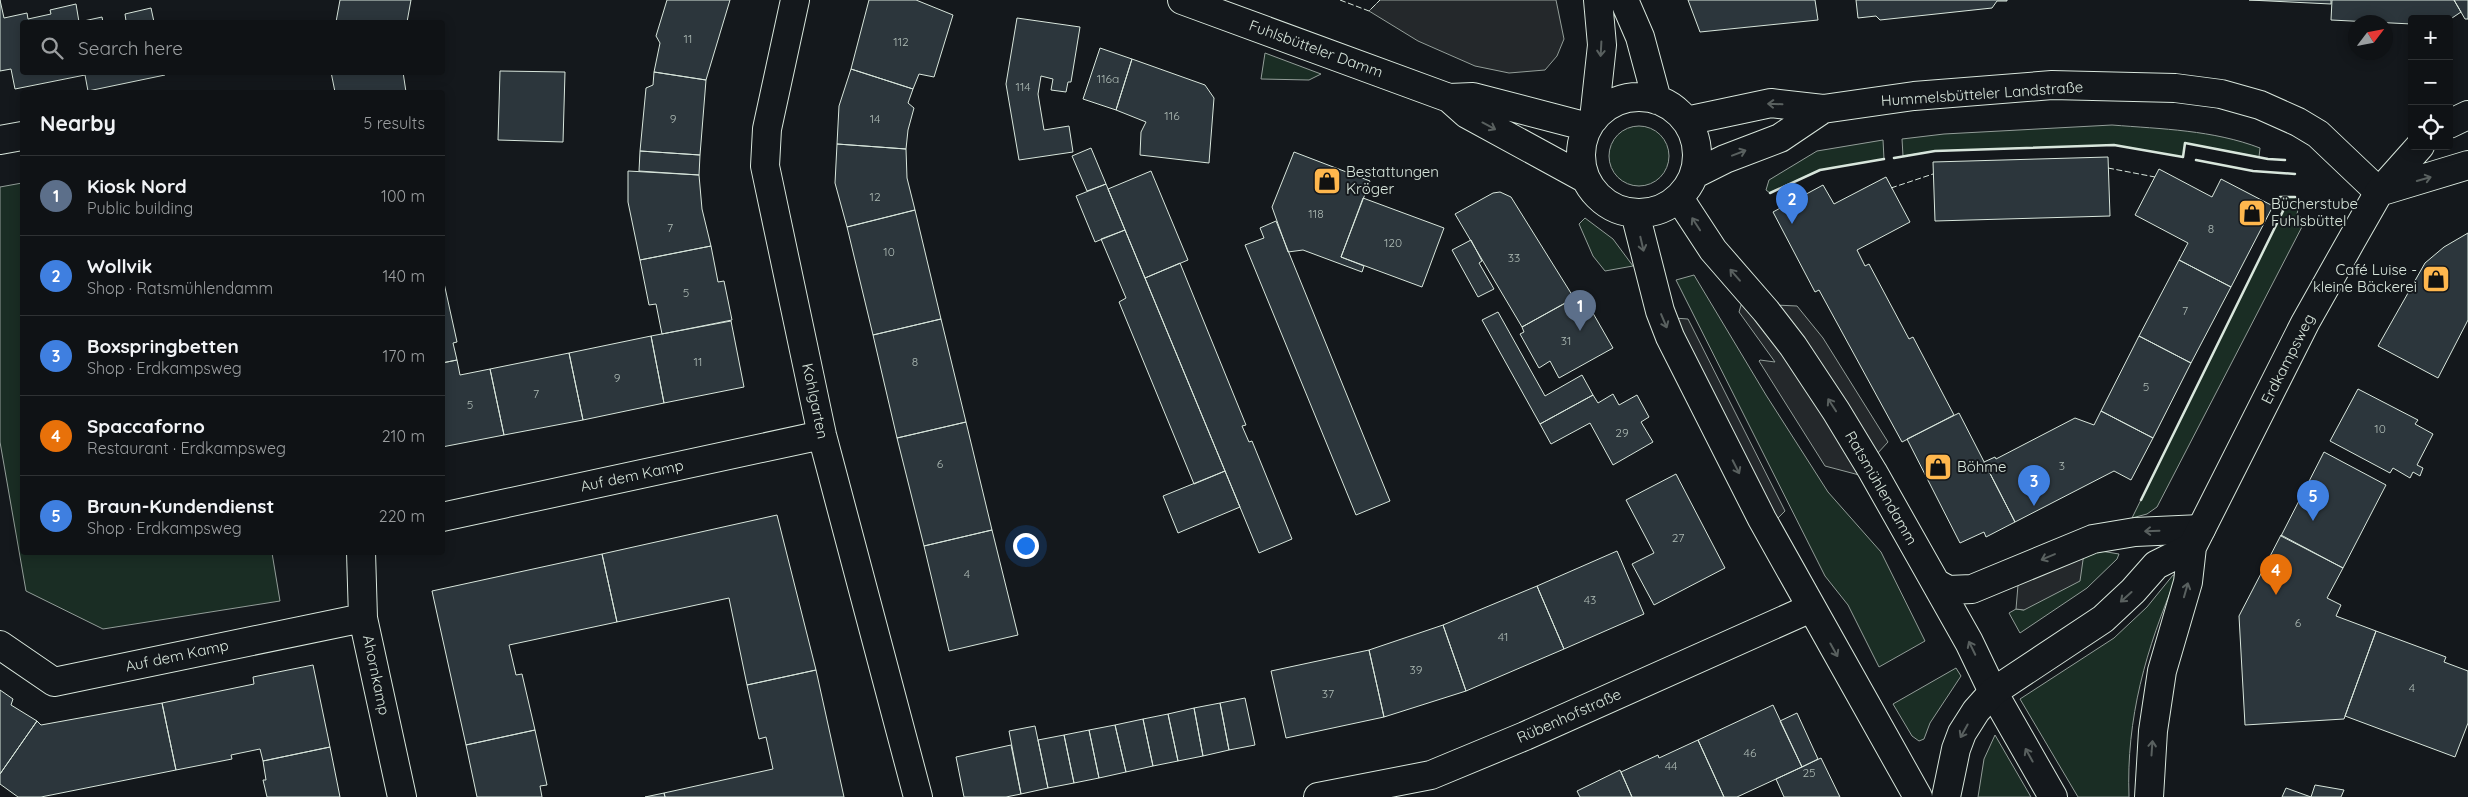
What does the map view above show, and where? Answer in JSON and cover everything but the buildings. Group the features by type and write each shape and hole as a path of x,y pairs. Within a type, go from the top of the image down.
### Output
{"street":[{"name":"Kohlgarten","path":"795,0 766,129 765,166 822,435 918,797"},
{"name":"Fuhlsbütteler Damm","path":"1182,0 1449,98 1467,114 1586,179"},
{"path":"1591,123 1607,107 1623,100 1640,97 1657,100 1674,108 1686,121 1695,137 1698,155 1695,174 1679,198 1666,207 1651,213 1635,213 1620,210 1606,203 1594,192 1586,179 1582,162 1582,144 1591,123 1602,45 1598,0"},
{"path":"1624,0 1640,37 1657,100"},
{"name":"Hummelsbütteler Landstraße","path":"1686,121 1771,103 1823,109 1914,96 2052,85 2175,88 2221,94 2260,105 2305,126 2335,149 2380,192"},
{"name":"Fuhlsbütteler Damm","path":"1449,98 1473,97 1591,123"},
{"name":"Hummelsbütteler Landstraße","path":"1695,174 1725,159 1780,138 1823,109"},
{"path":"2453,122 2468,115"},
{"path":"0,140 20,136"},
{"name":"Erdkampsweg","path":"2150,797 2153,731 2162,671 2188,582 2196,538 2305,323 2380,192 2417,150"},
{"path":"2380,192 2468,165"},
{"name":"Ratsmühlendamm","path":"1679,198 1713,250 1766,311 1793,346 1873,472 1969,642 1993,692 2053,797"},
{"path":"1635,213 1660,311 1670,337 1762,519 1918,797"},
{"name":"Auf dem Kamp","path":"445,516 822,435"},
{"path":"1936,583 1948,590 1972,589 2093,538 2135,532 2196,538"},
{"path":"1946,797 1956,749 1962,733 1976,711 1993,692 2103,618 2133,592 2156,565 2196,538"},
{"name":"Ahornkamp","path":"362,555 363,618 402,797"},
{"name":"Rübenhofstraße","path":"1318,797 1431,775 1525,736 1811,608"},
{"name":"Auf dem Kamp","path":"0,646 54,682 363,618"}],"green space":[{"path":"1265,53 1321,74 1309,80 1261,79"},
{"path":"2112,125 2187,131 2224,137 2260,148 2259,157 2185,143 2183,157 2114,145 1935,151 1903,156 1902,139 1944,134"},
{"path":"1633,126 1645,126 1656,131 1664,139 1669,150 1667,168 1656,181 1645,186 1633,186 1622,181 1614,173 1609,162 1609,150 1614,139 1622,131"},
{"path":"1883,140 1884,159 1820,170 1770,193 1766,190 1769,180 1817,151"},
{"path":"20,183 20,555 272,555 280,601 103,629 26,591 0,442 0,187"},
{"path":"2280,197 2295,197 2300,201 2297,214 2305,221 2157,507 2147,514 2132,518 2283,211"},
{"path":"1585,218 1613,239 1633,266 1605,271 1593,256 1579,224"},
{"path":"1694,275 1766,395 1828,492 1881,552 1925,641 1879,667 1848,605 1825,576 1676,280"},
{"path":"2101,551 2119,554 2117,559 2087,588 2020,633 2009,613 2016,609 2024,610 2084,553"},
{"path":"2173,575 2177,576 2156,630 2140,684 2131,739 2129,797 2078,797 2020,699 2114,638 2147,607"},
{"path":"1956,668 1961,676 1930,723 1924,739 1919,741 1912,736 1893,704"},
{"path":"1995,735 2031,797 1978,797 1984,759"}],"shaded area":[{"path":"1380,0 1556,0 1564,39 1557,56 1545,70 1509,73 1475,66 1418,41 1369,11"},
{"path":"1742,302 1770,333 1863,476 1825,466 1759,361 1775,362 1739,312"},
{"path":"1775,305 1797,306 1823,338 1888,442 1876,455"},
{"path":"1674,318 1688,319 1785,511 1775,521"},
{"path":"2084,553 2080,581 2024,610 2016,609 2018,585"}],"fence":[{"path":"1340,0 1369,11 1380,0"},
{"path":"2108,168 2155,177"},
{"path":"1891,188 1933,174"}],"wall":[{"path":"1894,158 1935,151 2114,145 2183,157 2185,143 2268,159 2285,160"},
{"path":"1770,193 1820,170 1884,159"},
{"path":"2196,160 2253,171 2295,174"},
{"path":"2141,500 2283,211 2280,197 2295,197"}],"place":[{"name":"Bestattungen Kröger","path":"1327,181"},
{"name":"Bücherstube Fuhlsbüttel","path":"2252,213"},
{"name":"Wollvik","path":"1792,224"},
{"name":"Café Luise - kleine Bäckerei","path":"2436,279"},
{"name":"Kiosk Nord","path":"1580,331"},
{"name":"Böhme","path":"1938,467"},
{"name":"Boxspringbetten","path":"2034,506"},
{"name":"Braun-Kundendienst","path":"2313,521"},
{"name":"Spaccaforno","path":"2276,595"}]}
